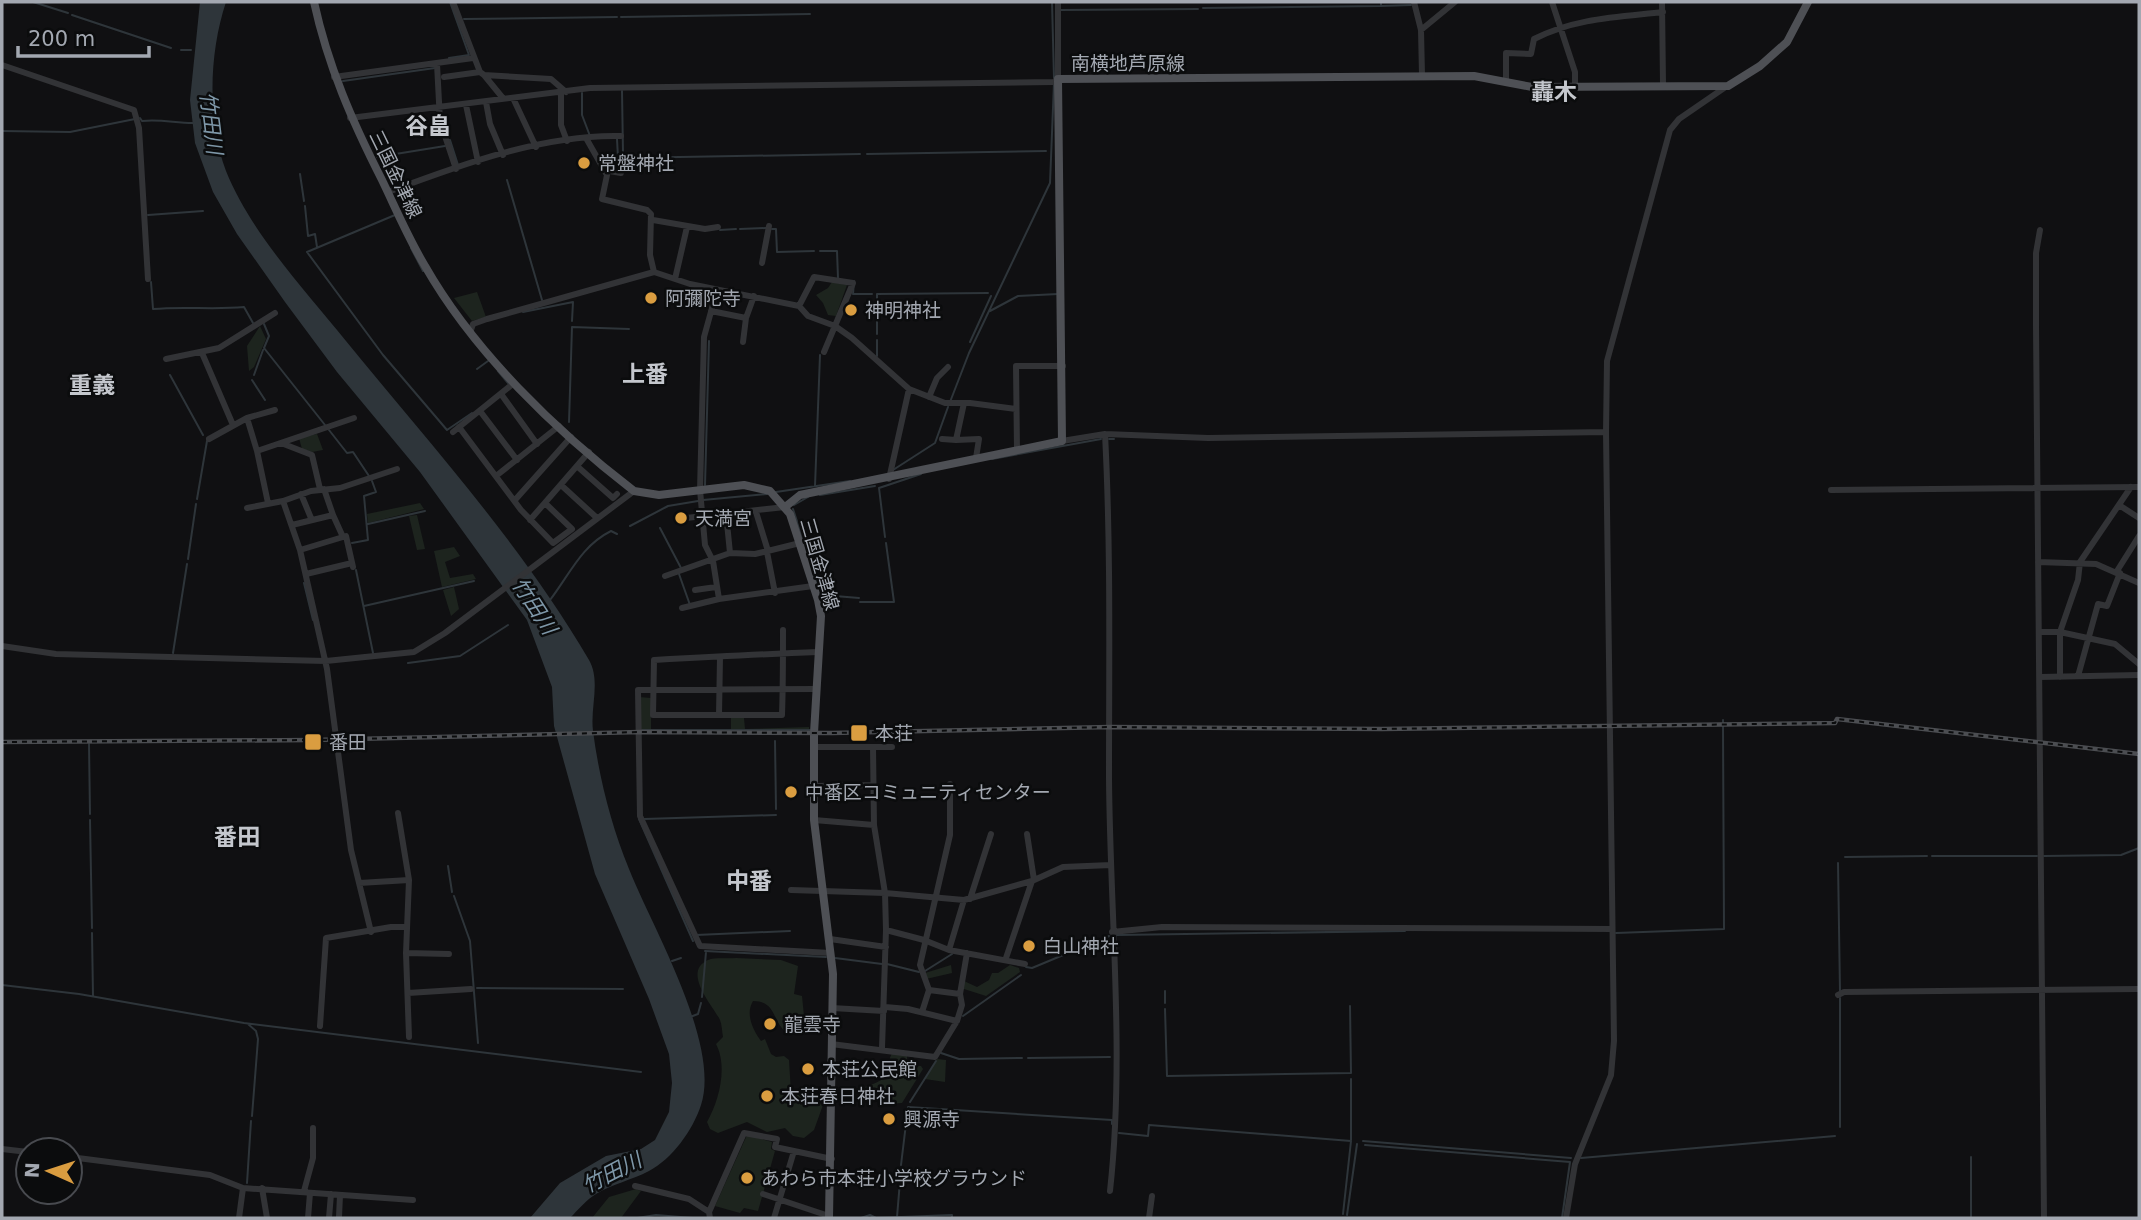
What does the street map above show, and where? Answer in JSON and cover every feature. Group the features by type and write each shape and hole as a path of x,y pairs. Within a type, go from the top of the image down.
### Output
{"main road":[{"name":"三国金津線","path":"314,2 334,77 350,118 425,268 514,383 634,491 659,495 757,485 770,491 785,507 800,543 821,616 814,747 814,820 831,956 832,1159 829,1217"},
{"path":"1728,86 1776,54 1796,29 1808,2"},
{"name":"南横地芦原線","path":"1062,441 1063,366 1054,81 1422,75 1475,76 1532,87 1663,84 1728,86"},
{"path":"785,507 800,495 889,479 909,471 1062,441"}],"street":[{"path":"453,2 473,58 502,97"},
{"path":"350,118 466,105 502,97 620,88 1054,81 1058,2"},
{"path":"1414,2 1421,30 1422,75"},
{"path":"1421,30 1455,2"},
{"path":"1552,2 1575,72 1575,86"},
{"path":"1662,2 1663,84"},
{"path":"1506,81 1506,53 1531,54 1534,39 1562,26 1663,12"},
{"path":"334,77 473,58"},
{"path":"437,64 440,121 456,169"},
{"path":"2,65 134,110 139,128 148,279"},
{"path":"444,77 482,73 551,79 563,93 561,125 567,141"},
{"path":"1566,1218 1575,1164 1611,1075 1614,1041 1605,432 1607,361 1661,153 1670,130 1679,119 1728,86"},
{"path":"513,98 537,147"},
{"path":"486,102 490,124 503,155"},
{"path":"466,105 478,162"},
{"path":"388,192 503,155 567,141 621,136"},
{"path":"586,138 607,174 602,199 647,210 653,220 649,234 654,272"},
{"path":"604,170 621,173"},
{"path":"653,220 687,227 718,227"},
{"path":"762,263 769,226"},
{"path":"675,279 687,227"},
{"path":"2040,230 2036,253 2044,1218"},
{"path":"471,330 473,324 487,319 654,272 716,290 799,306 808,316 835,327 909,389 945,403 1016,410"},
{"path":"799,306 814,277 853,283 824,352"},
{"path":"716,290 704,337 700,490 705,545 713,561 719,599"},
{"path":"743,342 746,318 754,296"},
{"path":"712,311 746,318"},
{"path":"166,359 219,348 275,313"},
{"path":"202,353 233,425"},
{"path":"1017,451 1016,366 1063,366"},
{"path":"929,397 937,378 948,367"},
{"path":"514,383 456,429 530,520 553,543 572,529 545,503"},
{"path":"889,479 909,389"},
{"path":"501,394 537,444"},
{"path":"956,440 964,403"},
{"path":"209,439 247,418 275,410"},
{"path":"480,411 517,460"},
{"path":"247,418 268,503"},
{"path":"257,451 354,418"},
{"path":"496,476 559,426"},
{"path":"1062,441 1105,434 1208,438 1605,432"},
{"path":"1105,434 1109,513 1116,1131 1110,1191"},
{"path":"515,500 571,437"},
{"path":"942,439 979,439 975,458"},
{"path":"281,443 312,455 322,489 343,537 346,536 353,565 306,573"},
{"path":"530,520 589,452"},
{"path":"578,467 613,498 617,494"},
{"path":"247,508 322,489 340,488 397,469"},
{"path":"561,485 597,518"},
{"path":"1831,490 2135,487"},
{"path":"2060,677 2060,632 2078,579 2080,562 2119,505 2135,487"},
{"path":"2,646 56,654 326,661 414,652 497,595 634,491"},
{"path":"301,494 311,518"},
{"path":"283,501 300,550 326,661 346,816 371,932"},
{"path":"2119,505 2139,518"},
{"path":"686,518 785,507"},
{"path":"756,512 768,552 775,593"},
{"path":"726,513 730,553"},
{"path":"292,525 333,514"},
{"path":"2078,676 2098,604 2107,606 2118,572 2139,536"},
{"path":"300,550 343,537"},
{"path":"665,576 730,553 768,552 800,543"},
{"path":"2038,562 2096,564 2139,583"},
{"path":"682,608 719,599 813,586"},
{"path":"695,590 716,587"},
{"path":"783,630 783,653 783,690 782,715 653,715 654,660 783,653 818,652"},
{"path":"2039,632 2060,632 2115,644 2139,664"},
{"path":"719,715 720,657"},
{"path":"2040,677 2139,675"},
{"path":"816,689 638,690 640,816 700,946 831,956"},
{"path":"814,747 892,747"},
{"path":"873,747 874,825 885,893 886,959 882,1048"},
{"path":"922,1012 929,990 920,965 950,835 950,784"},
{"path":"814,786 873,785"},
{"path":"398,813 409,880 406,927 409,1037"},
{"path":"814,820 874,825"},
{"path":"950,950 990,834"},
{"path":"1006,958 1033,880 1027,834"},
{"path":"791,890 885,893 967,900 1033,880 1063,867 1111,865"},
{"path":"359,883 409,880"},
{"path":"320,1026 326,938 406,927"},
{"path":"1112,932 1162,927 1612,929"},
{"path":"886,930 967,955 1006,958 1025,964"},
{"path":"830,939 886,947"},
{"path":"406,953 449,954"},
{"path":"831,1044 882,1048 935,1057 957,1021 962,1005 960,994 967,955"},
{"path":"408,993 471,989"},
{"path":"1841,993 2139,989"},
{"path":"929,990 960,994"},
{"path":"832,1008 922,1012 957,1021"},
{"path":"308,1218 307,1192 313,1158 313,1128"},
{"path":"635,1185 689,1199 710,1215 744,1133 777,1139 775,1147 832,1159"},
{"path":"774,1218 794,1151"},
{"path":"84,1159 210,1175 243,1188 413,1200"},
{"path":"239,1218 243,1188"},
{"path":"261,1188 267,1218"},
{"path":"329,1218 331,1194"},
{"path":"763,1194 829,1217"},
{"path":"339,1217 340,1195"},
{"path":"1149,1218 1152,1196"}],"shaded area":[{"path":"832,282 847,285 836,316 828,315 816,295 828,288"},
{"path":"477,292 486,317 472,321 454,298"},
{"path":"260,326 266,339 254,367 249,371 247,346"},
{"path":"317,434 323,450 312,452 302,449 299,438"},
{"path":"420,503 424,509 368,523 367,514"},
{"path":"417,515 425,549 417,550 409,516"},
{"path":"454,547 460,556 445,562 450,578 473,574 476,579 442,587 434,551"},
{"path":"454,587 459,609 451,616 443,590"},
{"path":"639,697 651,698 651,729 731,729 731,718 744,718 745,729 809,727 809,731 640,734"},
{"path":"708,960 781,960 798,966 794,994 802,996 804,1016 796,1020 788,1034 770,1009 761,1002 753,1001 750,1016 755,1032 761,1041 765,1039 771,1054 776,1057 784,1056 789,1060 791,1093 811,1098 823,1105 814,1130 804,1138 793,1136 785,1128 767,1132 747,1122 718,1133 710,1129 707,1122 720,1084 720,1053 716,1044 723,1037 720,1020 702,990 698,973 701,965"},
{"path":"951,965 952,973 926,979 925,973"},
{"path":"1010,965 1019,968 1020,972 986,996 964,989 964,981 977,987 989,980 992,973 998,973"},
{"path":"892,1053 907,1055 907,1066 921,1066 923,1069 902,1103 884,1104 875,1098 866,1099 865,1087 883,1078"},
{"path":"937,1059 946,1060 945,1082 925,1079"},
{"name":"あわら市本荘小学校グラウンド","path":"747,1135 772,1142 771,1149 775,1151 758,1211 744,1208 740,1213 715,1206"},
{"path":"636,1189 641,1191 621,1218 592,1218 609,1197"}],"water":[{"name":"竹田川","path":"200,2 226,2 216,43 213,109 226,171 249,216 296,281 505,536 563,618 592,668 595,685 593,731 607,801 629,869 693,1019 705,1080 697,1115 687,1134 666,1159 649,1171 593,1196 570,1218 530,1218 560,1183 606,1156 641,1149 655,1140 669,1112 672,1083 669,1054 649,999 595,874 554,726 552,687 527,620 420,472 337,372 285,302 237,234 213,192 195,143 190,100"}],"waterway":[{"path":"33,2 68,13"},
{"path":"449,58 469,55 450,2"},
{"path":"1052,2 1054,78"},
{"path":"1381,2 1381,6 1411,5"},
{"path":"1203,8 1381,6"},
{"path":"1060,10 1198,9"},
{"path":"621,17 810,14"},
{"path":"72,15 171,48"},
{"path":"464,19 617,17"},
{"path":"181,50 191,50"},
{"path":"343,81 435,68"},
{"path":"950,402 969,353 1050,183 1054,83"},
{"path":"622,91 623,153"},
{"path":"582,93 582,115 590,136"},
{"name":"竹田川","path":"140,118 142,121 193,123"},
{"path":"2,131 70,132 135,119"},
{"path":"617,139 618,158"},
{"path":"450,140 458,165"},
{"path":"377,157 445,146"},
{"path":"867,154 1046,151"},
{"path":"623,158 860,154"},
{"path":"623,162 623,170"},
{"path":"300,174 304,201"},
{"path":"507,180 542,300"},
{"path":"305,206 308,236 315,234 317,247"},
{"path":"148,215 203,211"},
{"path":"395,215 307,252 383,355 447,430 472,413"},
{"path":"740,229 766,228"},
{"path":"720,230 736,229"},
{"path":"772,229 776,229 777,252 814,251"},
{"path":"411,248 423,271"},
{"path":"820,251 837,251 838,278"},
{"path":"854,281 853,294 872,294"},
{"path":"151,282 153,309 244,307 253,323"},
{"path":"877,334 877,294 988,293"},
{"path":"990,311 1018,296 1058,294"},
{"path":"970,342 991,296"},
{"path":"523,312 573,302 572,321"},
{"path":"264,324 269,336 264,348 325,425"},
{"path":"569,422 572,327 629,329"},
{"path":"877,340 877,356"},
{"path":"705,485 709,341"},
{"path":"254,375 263,350"},
{"path":"815,486 820,355"},
{"path":"477,369 488,361"},
{"path":"498,371 508,383"},
{"path":"170,375 203,435"},
{"path":"252,380 265,400"},
{"path":"893,470 935,443 948,407"},
{"path":"329,430 347,453 353,452 369,476"},
{"path":"992,459 1101,439"},
{"path":"1109,439 1114,439"},
{"path":"197,499 207,441"},
{"path":"885,537 879,488 921,474"},
{"path":"352,543 368,540 364,496 376,492 372,481"},
{"path":"776,492 850,481"},
{"path":"820,495 875,486"},
{"path":"703,500 767,494"},
{"path":"794,505 808,497"},
{"path":"630,526 668,506 698,501"},
{"path":"188,559 196,504"},
{"path":"793,509 806,549"},
{"path":"368,524 425,511"},
{"path":"660,528 681,568"},
{"name":"竹田川","path":"550,600 592,544 611,531 617,534"},
{"path":"860,602 894,602 886,543"},
{"path":"807,553 817,584"},
{"path":"173,653 187,564"},
{"path":"356,570 373,653"},
{"path":"679,574 690,605"},
{"path":"364,606 474,581"},
{"path":"304,583 313,620"},
{"path":"821,587 835,596 859,598"},
{"path":"408,663 460,656 508,625"},
{"path":"1616,933 1724,929 1723,727"},
{"path":"640,730 810,730"},
{"path":"775,741 776,809"},
{"path":"89,744 90,814"},
{"path":"644,819 776,815"},
{"path":"639,819 693,941"},
{"path":"90,820 92,928"},
{"path":"2044,856 2121,855 2139,848"},
{"path":"1845,857 1927,856"},
{"path":"1932,856 2037,856"},
{"path":"1838,863 1840,992"},
{"path":"448,866 452,892"},
{"path":"454,896 470,941 478,1043"},
{"path":"696,935 790,931"},
{"path":"1117,935 1405,931"},
{"path":"92,933 93,996"},
{"path":"1026,967 1032,968 1109,936"},
{"path":"705,951 826,957"},
{"path":"702,997 706,952"},
{"path":"925,971 952,954"},
{"path":"672,961 681,958"},
{"path":"835,958 882,964"},
{"path":"887,964 919,972"},
{"path":"963,1016 1021,975"},
{"path":"2,985 79,994 244,1023 641,1072"},
{"path":"477,988 623,989"},
{"path":"1165,991 1165,1003"},
{"path":"1840,998 1840,1127"},
{"path":"690,1017 698,1014 701,1003"},
{"path":"1165,1009 1167,1076 1351,1073 1350,1006"},
{"path":"248,1024 256,1031 258,1039 252,1116"},
{"path":"941,1053 959,1059 1022,1058"},
{"path":"1028,1058 1110,1057"},
{"path":"910,1102 936,1061"},
{"path":"1351,1079 1351,1140"},
{"path":"901,1165 908,1107 1112,1120 1112,1124"},
{"path":"247,1183 251,1121"},
{"path":"1119,1133 1148,1136 1149,1125 1351,1141 1343,1214"},
{"path":"1581,1158 1835,1136"},
{"path":"1363,1141 1571,1158"},
{"path":"1347,1215 1357,1144"},
{"path":"1365,1145 1570,1162 1562,1218"},
{"path":"1971,1157 1971,1218"},
{"path":"897,1217 901,1169"},
{"path":"637,1218 656,1215 693,1218"},
{"path":"861,1218 870,1215 876,1218 952,1215 952,1218"}],"railway":[{"path":"2,742 313,740 640,732 832,733 1110,727 1382,729 1835,723 1837,719 2139,754"}],"place":[{"name":"常盤神社","path":"584,163"},
{"name":"阿彌陀寺","path":"651,298"},
{"name":"神明神社","path":"851,310"},
{"name":"天満宮","path":"681,518"},
{"name":"本荘","path":"859,733"},
{"name":"番田","path":"313,742"},
{"name":"中番区コミュニティセンター","path":"791,792"},
{"name":"白山神社","path":"1029,946"},
{"name":"龍雲寺","path":"770,1024"},
{"name":"本荘公民館","path":"808,1069"},
{"name":"本荘春日神社","path":"767,1096"},
{"name":"興源寺","path":"889,1119"},
{"name":"あわら市本荘小学校グラウンド","path":"747,1178"}],"district":[{"name":"轟木","path":"1554,92"},
{"name":"谷畠","path":"428,126"},
{"name":"上番","path":"645,374"},
{"name":"重義","path":"92,385"},
{"name":"番田","path":"237,837"},
{"name":"中番","path":"749,881"}]}
